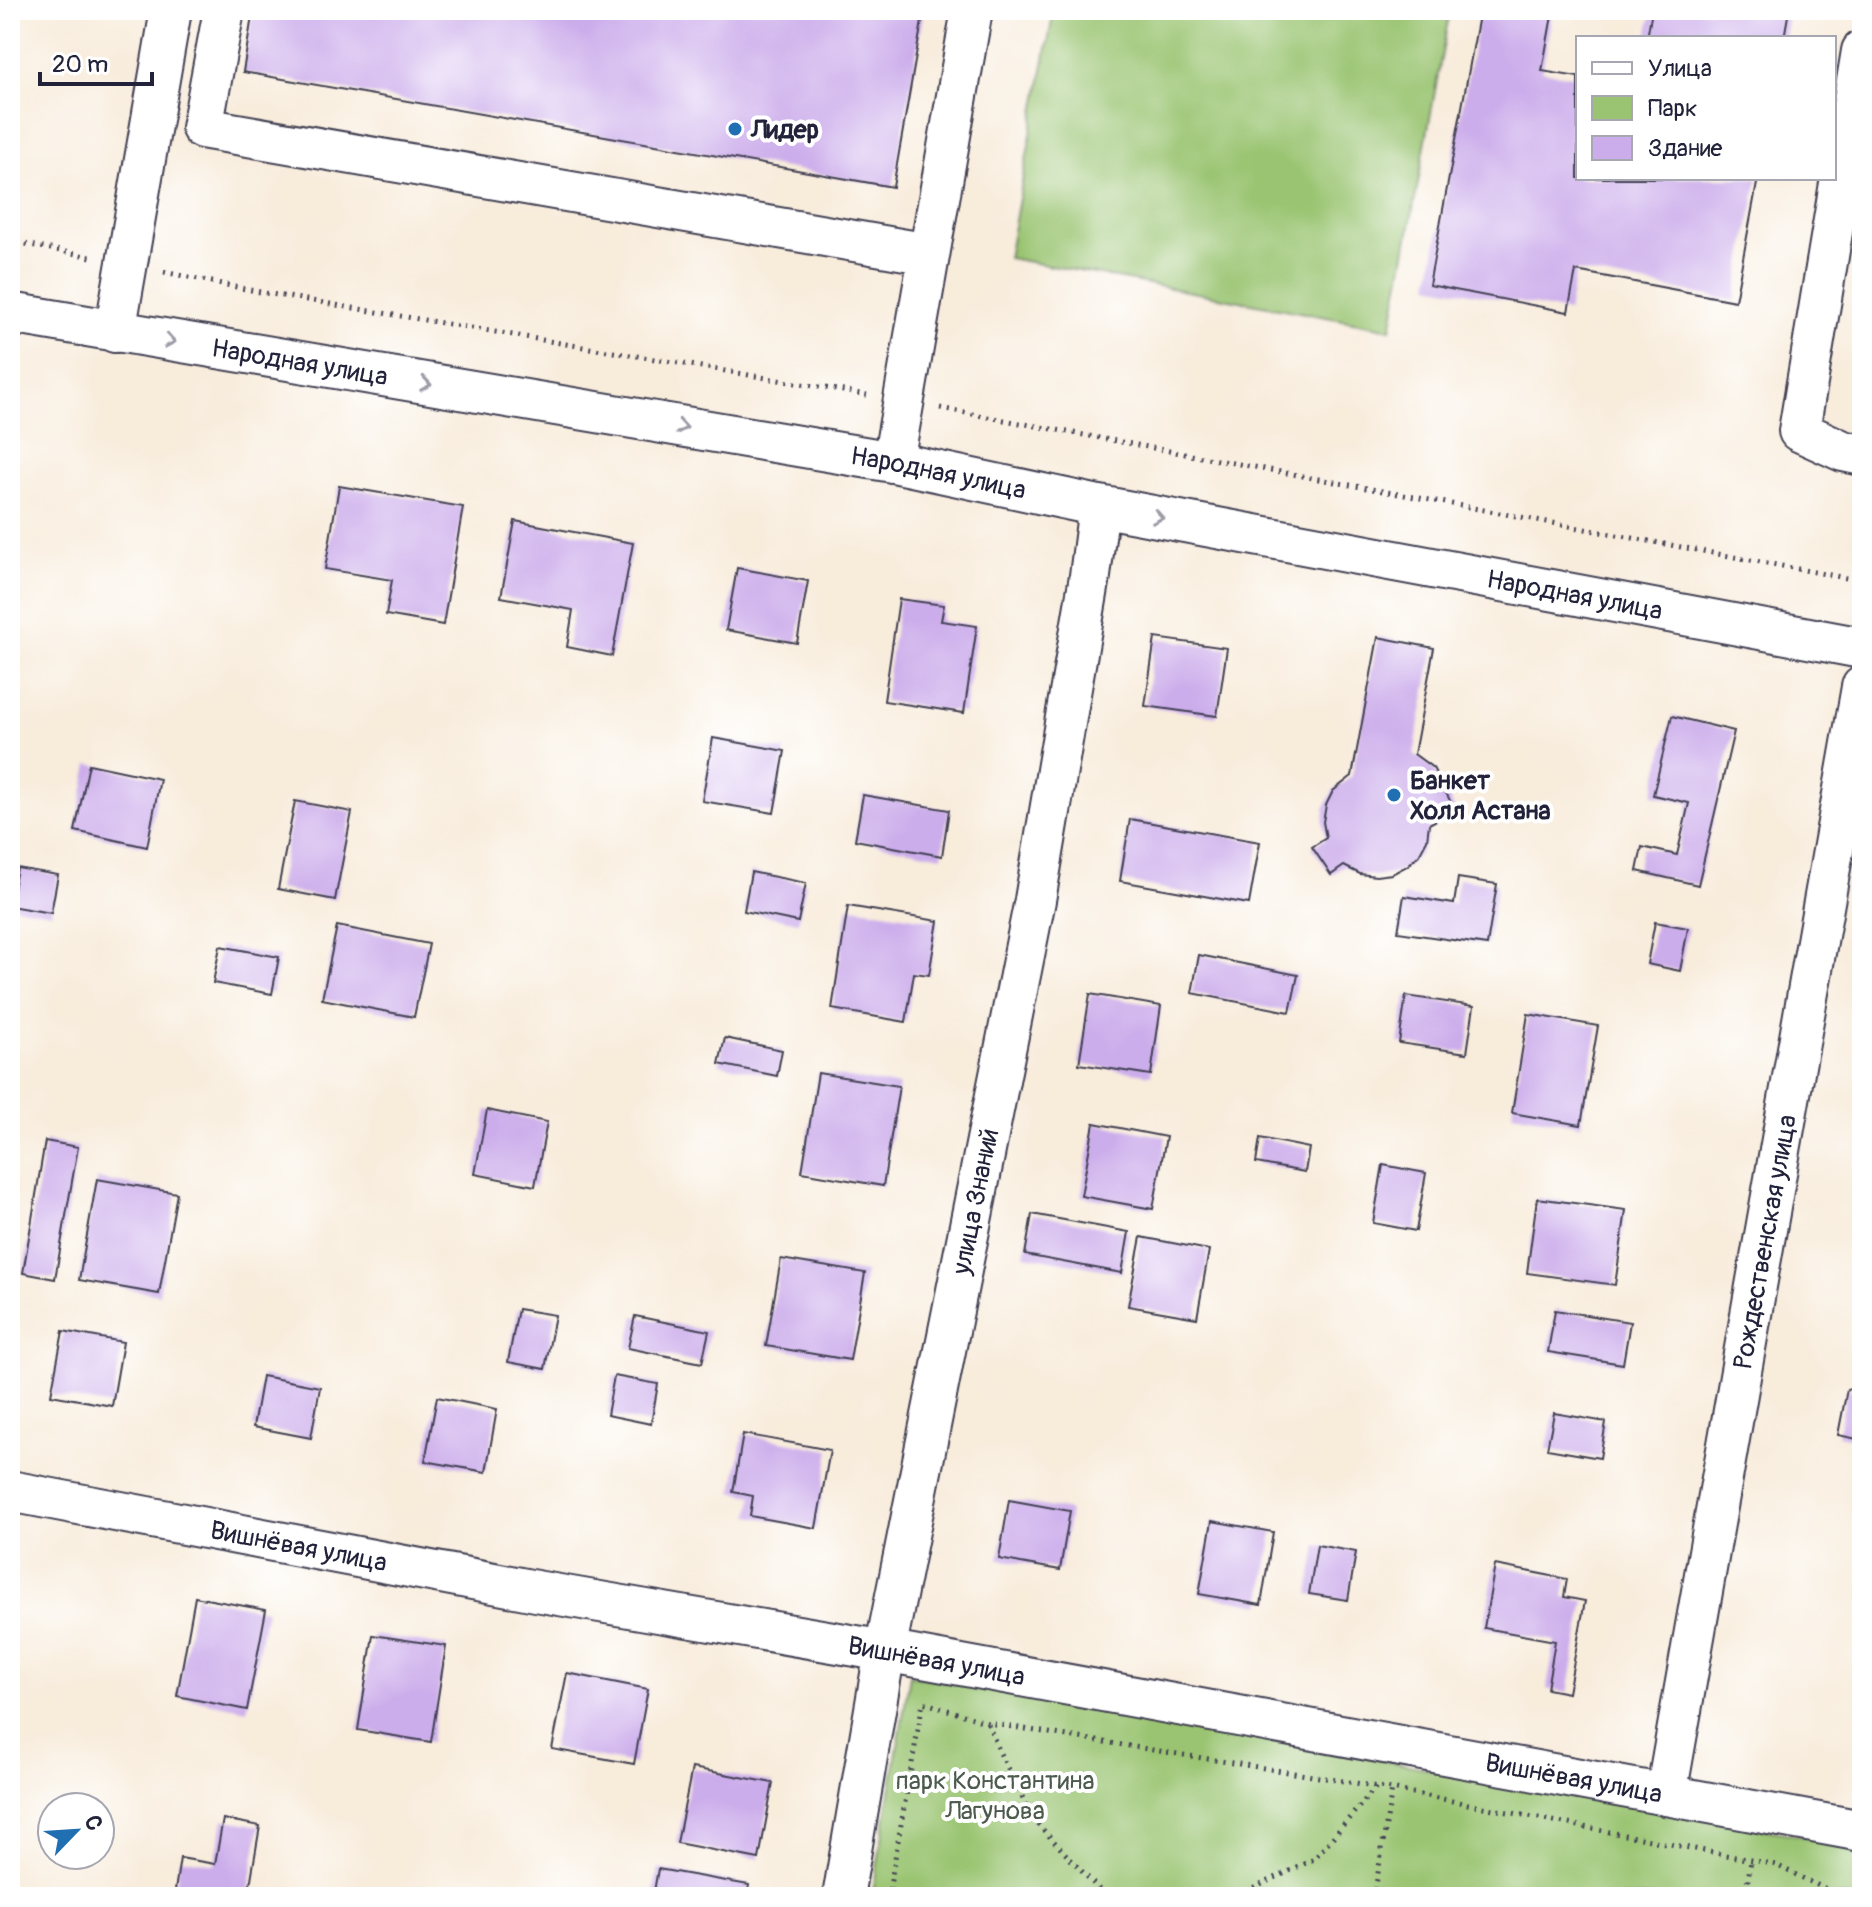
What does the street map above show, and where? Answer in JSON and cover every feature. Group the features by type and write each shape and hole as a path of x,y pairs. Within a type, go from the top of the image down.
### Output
{"street":[{"path":"115,332 171,10"},
{"path":"224,10 202,128 929,254"},
{"path":"893,462 972,10"},
{"path":"1862,51 1799,431 1843,451 1862,455"},
{"name":"Народная улица","path":"10,313 893,462 1099,506 1862,648"},
{"name":"улица Знаний","path":"843,1897 885,1651 1035,900 1099,506"},
{"name":"Рождественская улица","path":"1666,1795 1862,687"},
{"name":"Вишнёвая улица","path":"10,1491 536,1591 885,1651 1862,1831"}],"path":[{"path":"888,1897 923,1702 988,1723 1377,1786 1776,1865 1842,1897"},
{"path":"988,1723 1034,1820 1104,1895"},
{"path":"1240,1897 1314,1859 1377,1786"},
{"path":"1374,1897 1392,1789"},
{"path":"1745,1897 1751,1861"},
{"path":"1093,1897 1145,1897"}],"green space":[{"path":"1054,10 1450,10 1391,329 1008,258"},
{"name":"парк Константина Лагунова","path":"910,1675 1862,1847 1862,1897 872,1897"}],"building":[{"name":"Лидер","path":"253,10 924,10 893,187 243,72"},
{"path":"1480,10 1553,10 1542,71 1576,77 1576,180 1758,180 1735,301 1576,271 1568,312 1429,285"},
{"path":"1652,10 1789,10 1784,36 1647,36"},
{"path":"339,486 463,507 443,625 386,615 392,580 325,569"},
{"path":"515,521 633,543 612,656 567,647 573,610 501,597"},
{"path":"737,568 808,581 797,643 726,630"},
{"path":"899,599 944,605 941,621 977,626 964,713 884,701"},
{"path":"1378,637 1434,648 1414,754 1433,768 1455,810 1429,824 1427,840 1419,855 1392,874 1360,874 1344,866 1331,875 1312,847 1326,838 1323,822 1333,791 1352,776"},
{"path":"1155,638 1227,648 1217,716 1145,706"},
{"path":"1672,716 1734,731 1698,885 1637,871 1642,847 1677,855 1689,803 1653,795"},
{"path":"713,738 785,751 774,813 702,801"},
{"path":"89,764 160,779 147,847 75,831"},
{"path":"863,795 949,810 942,856 855,840"},
{"path":"295,801 352,812 335,900 278,889"},
{"path":"1130,819 1260,842 1249,904 1120,881"},
{"path":"17,868 58,875 51,913 10,906"},
{"path":"751,872 806,883 798,922 744,911"},
{"path":"1458,878 1497,884 1487,945 1398,932 1404,896 1454,904"},
{"path":"848,906 938,921 929,975 914,973 906,1022 832,1009"},
{"path":"1655,922 1688,928 1680,971 1647,964"},
{"path":"337,926 429,944 414,1017 322,999"},
{"path":"220,946 279,957 272,994 213,983"},
{"path":"1199,955 1298,975 1290,1012 1192,993"},
{"path":"1090,994 1161,1006 1151,1075 1079,1064"},
{"path":"1406,996 1474,1006 1467,1053 1399,1043"},
{"path":"1528,1014 1598,1026 1581,1125 1512,1113"},
{"path":"725,1038 782,1050 777,1076 719,1064"},
{"path":"818,1073 899,1086 883,1186 802,1172"},
{"path":"487,1110 547,1122 535,1186 475,1174"},
{"path":"1094,1123 1166,1137 1153,1209 1081,1196"},
{"path":"1260,1138 1309,1148 1305,1172 1256,1163"},
{"path":"45,1141 78,1147 55,1279 23,1273"},
{"path":"1383,1165 1426,1173 1416,1231 1373,1223"},
{"path":"97,1179 177,1193 159,1294 79,1280"},
{"path":"1537,1198 1626,1210 1615,1285 1527,1273"},
{"path":"1032,1214 1129,1232 1122,1273 1025,1255"},
{"path":"1141,1237 1209,1250 1197,1318 1128,1306"},
{"path":"781,1259 865,1273 850,1360 766,1346"},
{"path":"518,1309 555,1315 545,1369 508,1362"},
{"path":"1555,1310 1630,1322 1623,1364 1548,1352"},
{"path":"635,1316 709,1331 702,1363 628,1348"},
{"path":"63,1331 123,1342 112,1406 51,1395"},
{"path":"262,1376 320,1387 311,1438 253,1427"},
{"path":"614,1376 658,1384 651,1424 607,1415"},
{"path":"1847,1389 1862,1392 1862,1440 1838,1435"},
{"path":"437,1397 497,1409 486,1472 425,1461"},
{"path":"1554,1413 1606,1422 1600,1458 1547,1449"},
{"path":"743,1434 830,1450 816,1528 750,1516 753,1496 733,1492"},
{"path":"1009,1500 1070,1511 1060,1570 999,1559"},
{"path":"1212,1521 1273,1532 1261,1605 1199,1594"},
{"path":"1317,1545 1356,1552 1348,1600 1309,1594"},
{"path":"1495,1565 1567,1579 1564,1597 1585,1601 1568,1693 1547,1689 1555,1641 1484,1628"},
{"path":"195,1597 266,1610 247,1710 177,1696"},
{"path":"373,1635 446,1646 431,1742 358,1730"},
{"path":"567,1673 648,1689 634,1764 552,1749"},
{"path":"692,1768 773,1783 759,1859 677,1843"},
{"path":"223,1819 260,1826 248,1897 174,1897 180,1858 215,1864"},
{"path":"658,1869 749,1885 747,1897 653,1897"}],"place":[{"name":"Лидер","path":"735,129"},
{"name":"Банкет Холл Астана","path":"1394,795"}]}
